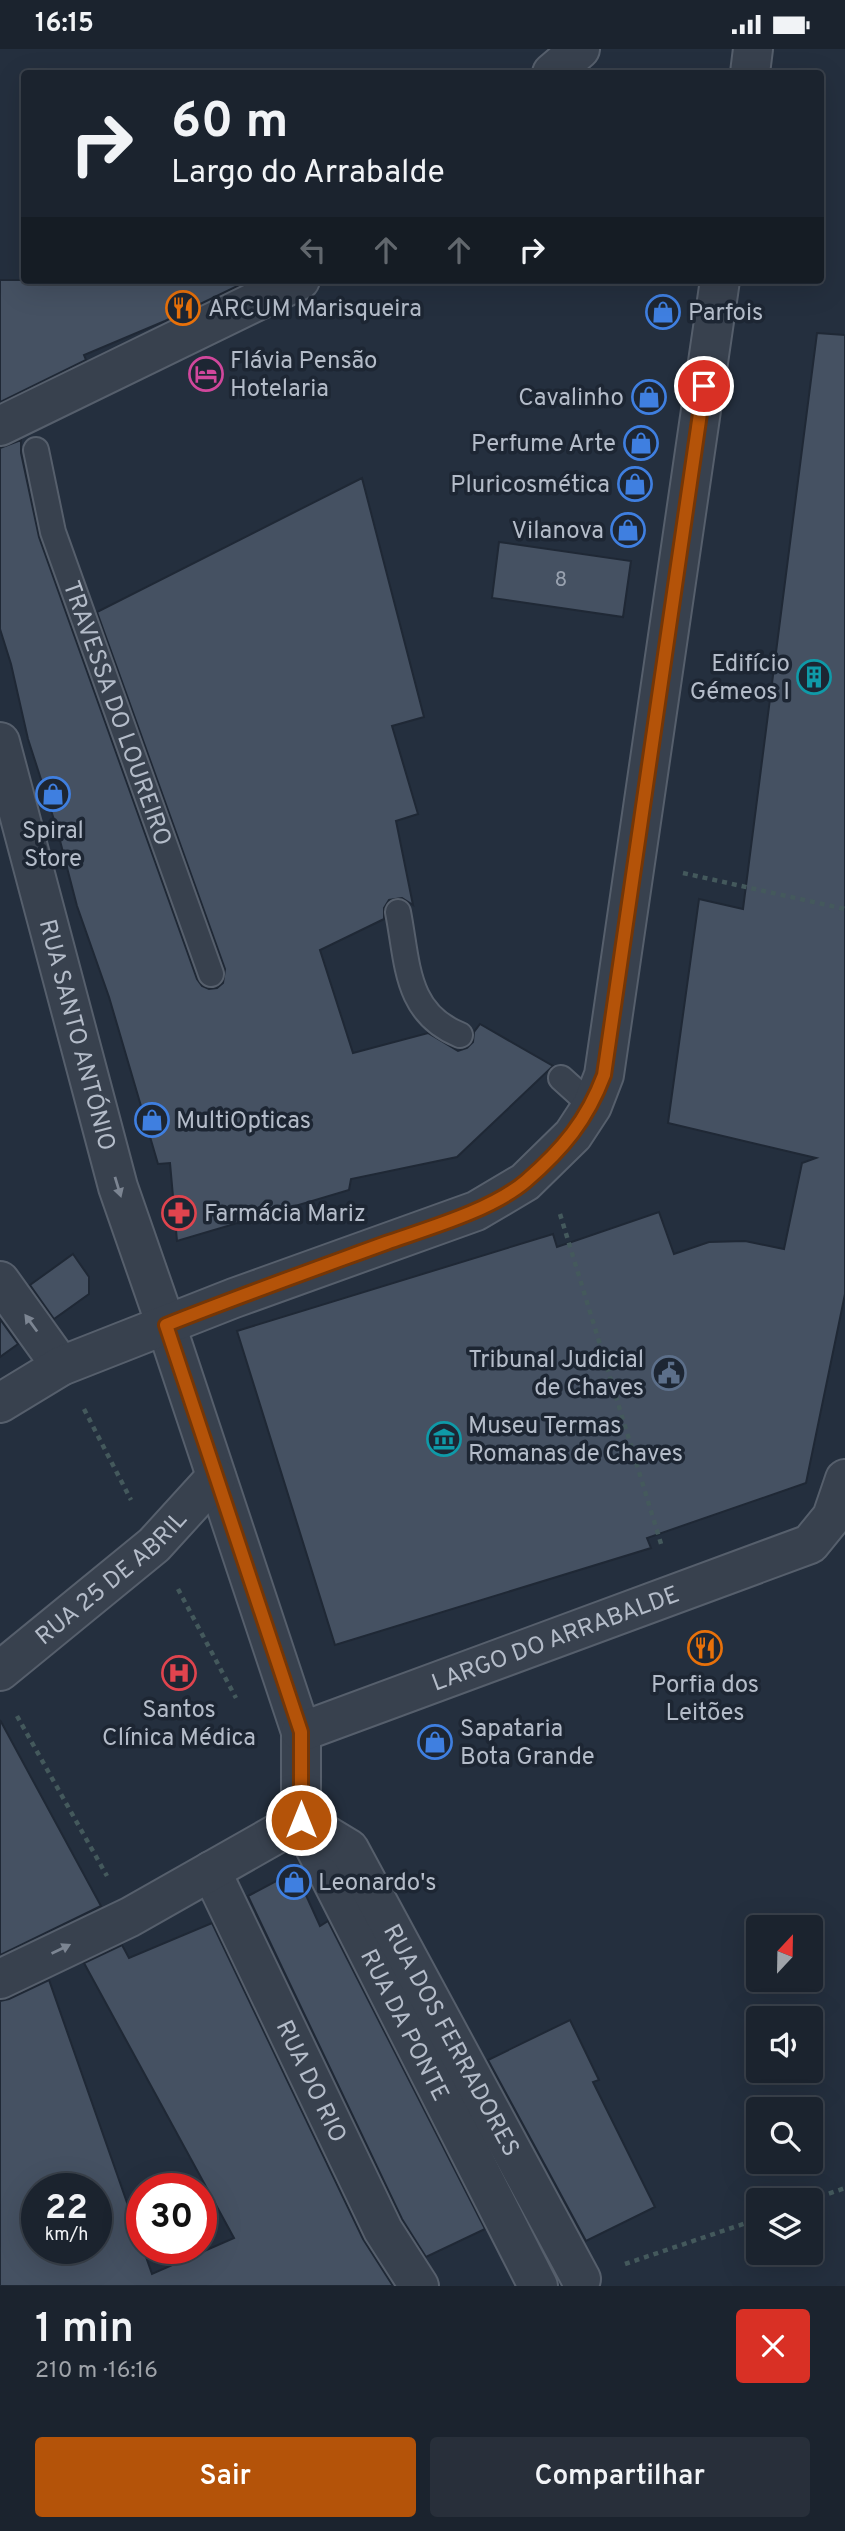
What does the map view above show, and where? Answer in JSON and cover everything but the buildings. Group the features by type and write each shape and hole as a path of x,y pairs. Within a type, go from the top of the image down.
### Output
{"street":[{"path":"556,70 580,49"},
{"path":"750,70 753,49"},
{"path":"0,426 292,284"},
{"path":"0,1403 61,1366 246,1293 476,1211 525,1182 573,1135 598,1091 719,284"},
{"name":"RUA SANTO ANTÓNIO","path":"0,742 118,1187 166,1325"},
{"path":"0,1281 61,1366"},
{"path":"0,1979 130,1916 301,1820 301,1732 166,1325"},
{"name":"RUA 25 DE ABRIL","path":"0,1671 155,1545 216,1477"},
{"path":"828,1540 832,1517 845,1479"},
{"name":"LARGO DO ARRABALDE","path":"301,1732 828,1540"},
{"name":"RUA DA PONTE","path":"301,1820 538,2286"},
{"name":"RUA DOS FERRADORES","path":"301,1820 349,1849 581,2279"},
{"name":"RUA DO RIO","path":"211,1871 383,2229 419,2286"}],"lane":[{"name":"TRAVESSA DO LOUREIRO","path":"36,450 53,532 214,965"},
{"path":"398,912 413,992 427,1014 444,1029 460,1035"},
{"path":"561,1078 598,1091"}],"path":[{"path":"634,863 845,909"},
{"path":"545,1163 662,1545"},
{"path":"61,1366 237,1700"},
{"path":"29,1738 130,1916"},
{"path":"823,2196 845,2188"},
{"path":"581,2279 746,2223"}],"place":[{"name":"ARCUM Marisqueira","path":"183,308"},
{"name":"Parfois","path":"663,312"},
{"name":"Flávia Pensão Hotelaria","path":"206,374"},
{"name":"Cavalinho","path":"649,397"},
{"name":"Perfume Arte","path":"641,443"},
{"name":"Pluricosmética","path":"635,484"},
{"name":"Vilanova","path":"628,530"},
{"name":"Edifício Gémeos I","path":"814,677"},
{"name":"Spiral Store","path":"53,794"},
{"name":"MultiOpticas","path":"152,1120"},
{"name":"Farmácia Mariz","path":"179,1213"},
{"name":"Tribunal Judicial de Chaves","path":"669,1373"},
{"name":"Museu Termas Romanas de Chaves","path":"444,1439"},
{"name":"Porfia dos Leitões","path":"705,1648"},
{"name":"Santos Clínica Médica","path":"179,1673"},
{"name":"Sapataria Bota Grande","path":"435,1742"},
{"name":"Leonardo's","path":"294,1882"}],"route":[{"path":"301,1820 301,1732 166,1325 476,1211 525,1182 573,1135 592,1106 604,1075 704,386"}]}
